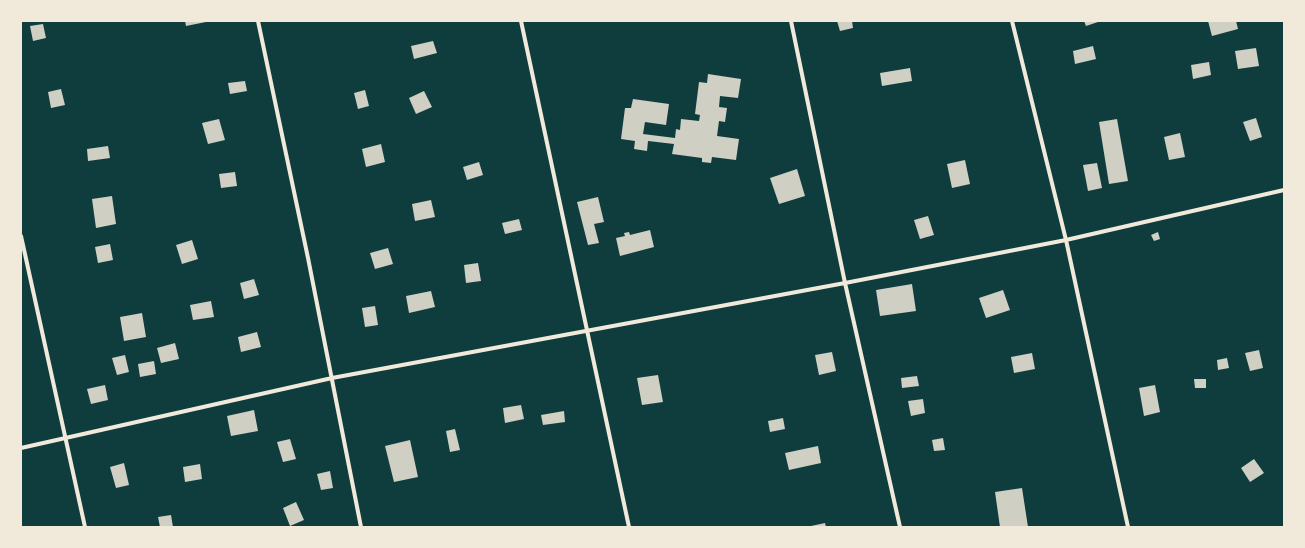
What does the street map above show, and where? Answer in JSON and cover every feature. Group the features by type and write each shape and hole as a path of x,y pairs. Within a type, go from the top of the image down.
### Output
{"street":[{"path":"258,21 308,258 361,527"},
{"path":"521,21 629,527"},
{"path":"791,21 845,283 900,527"},
{"path":"1012,21 1066,240 1128,527"},
{"path":"21,448 332,378 845,283 1066,240 1284,190"},
{"path":"21,236 85,527"}],"building":[{"path":"185,21 206,21 206,22 186,26"},
{"path":"837,21 852,21 853,28 840,31"},
{"path":"1084,21 1101,21 1086,26"},
{"path":"1208,21 1236,21 1238,29 1212,36"},
{"path":"43,24 46,38 33,41 30,26"},
{"path":"433,41 437,53 414,59 411,46"},
{"path":"1093,46 1096,59 1075,64 1073,51"},
{"path":"1256,48 1259,66 1238,69 1235,51"},
{"path":"1209,62 1211,75 1193,79 1191,65"},
{"path":"910,68 912,81 882,86 880,73"},
{"path":"708,74 741,79 738,98 720,96 719,107 727,108 725,122 719,121 717,136 739,139 736,160 712,157 711,163 702,162 702,158 672,154 674,144 648,141 647,151 634,149 635,141 621,139 625,108 631,108 633,99 669,104 666,125 645,122 643,134 675,138 676,129 680,130 681,119 699,121 700,115 695,114 699,82 707,83"},
{"path":"245,81 247,91 230,94 228,83"},
{"path":"61,89 65,105 51,108 48,92"},
{"path":"365,90 369,106 358,109 354,93"},
{"path":"424,91 432,107 416,114 409,98"},
{"path":"1256,118 1262,137 1250,141 1243,122"},
{"path":"219,119 225,140 208,144 202,123"},
{"path":"1117,119 1128,181 1109,184 1099,122"},
{"path":"1180,133 1185,157 1169,160 1164,137"},
{"path":"381,144 385,162 366,167 362,149"},
{"path":"108,146 110,158 88,161 87,149"},
{"path":"965,160 970,184 952,188 947,164"},
{"path":"479,162 483,175 467,180 463,167"},
{"path":"1097,163 1102,188 1088,191 1083,165"},
{"path":"797,169 805,196 779,204 770,178"},
{"path":"235,172 237,186 221,188 219,174"},
{"path":"112,196 116,224 96,228 92,199"},
{"path":"598,197 604,222 594,224 599,243 588,245 577,202"},
{"path":"431,200 435,217 415,221 412,204"},
{"path":"928,216 934,235 920,239 914,220"},
{"path":"519,219 522,230 505,234 502,223"},
{"path":"650,230 654,247 620,256 616,238 625,236 624,233 629,232 630,235"},
{"path":"1158,232 1160,239 1154,241 1151,235"},
{"path":"192,240 198,259 182,264 176,245"},
{"path":"110,244 113,260 98,263 95,247"},
{"path":"388,248 393,264 375,269 370,253"},
{"path":"478,263 481,281 466,283 464,265"},
{"path":"254,279 259,295 244,299 240,283"},
{"path":"912,284 916,311 880,316 876,290"},
{"path":"1003,290 1010,310 986,318 979,298"},
{"path":"431,291 435,307 409,313 406,296"},
{"path":"211,301 214,317 193,320 190,305"},
{"path":"375,306 378,325 365,327 362,308"},
{"path":"142,313 146,337 124,341 120,317"},
{"path":"257,332 261,347 241,352 238,337"},
{"path":"175,343 179,359 161,363 157,348"},
{"path":"1259,350 1263,368 1250,371 1245,353"},
{"path":"832,352 836,371 819,375 815,355"},
{"path":"1032,353 1035,369 1014,373 1011,357"},
{"path":"125,355 129,372 117,375 112,358"},
{"path":"1227,358 1229,368 1218,370 1217,360"},
{"path":"154,361 156,374 140,377 138,364"},
{"path":"658,375 663,402 642,405 637,378"},
{"path":"917,376 919,386 902,388 901,378"},
{"path":"1194,379 1206,379 1206,388 1195,388"},
{"path":"105,385 108,400 91,404 87,389"},
{"path":"1155,385 1160,412 1144,416 1139,388"},
{"path":"923,399 925,413 911,416 908,401"},
{"path":"521,405 524,419 505,423 503,408"},
{"path":"254,410 258,431 231,436 227,416"},
{"path":"564,411 565,422 543,425 541,415"},
{"path":"783,418 785,429 770,432 768,421"},
{"path":"455,429 460,450 450,452 446,431"},
{"path":"943,438 945,450 934,451 932,440"},
{"path":"290,439 296,459 283,462 277,442"},
{"path":"410,440 418,477 394,482 385,446"},
{"path":"818,446 821,463 789,470 785,453"},
{"path":"1254,459 1264,473 1250,482 1241,468"},
{"path":"124,463 129,485 116,488 110,467"},
{"path":"200,464 202,479 185,482 183,467"},
{"path":"330,471 333,488 321,490 317,474"},
{"path":"1022,488 1028,527 1000,527 995,492"},
{"path":"296,502 304,520 290,526 283,508"},
{"path":"171,515 173,527 160,527 158,517"},
{"path":"825,523 826,527 811,526"}]}
